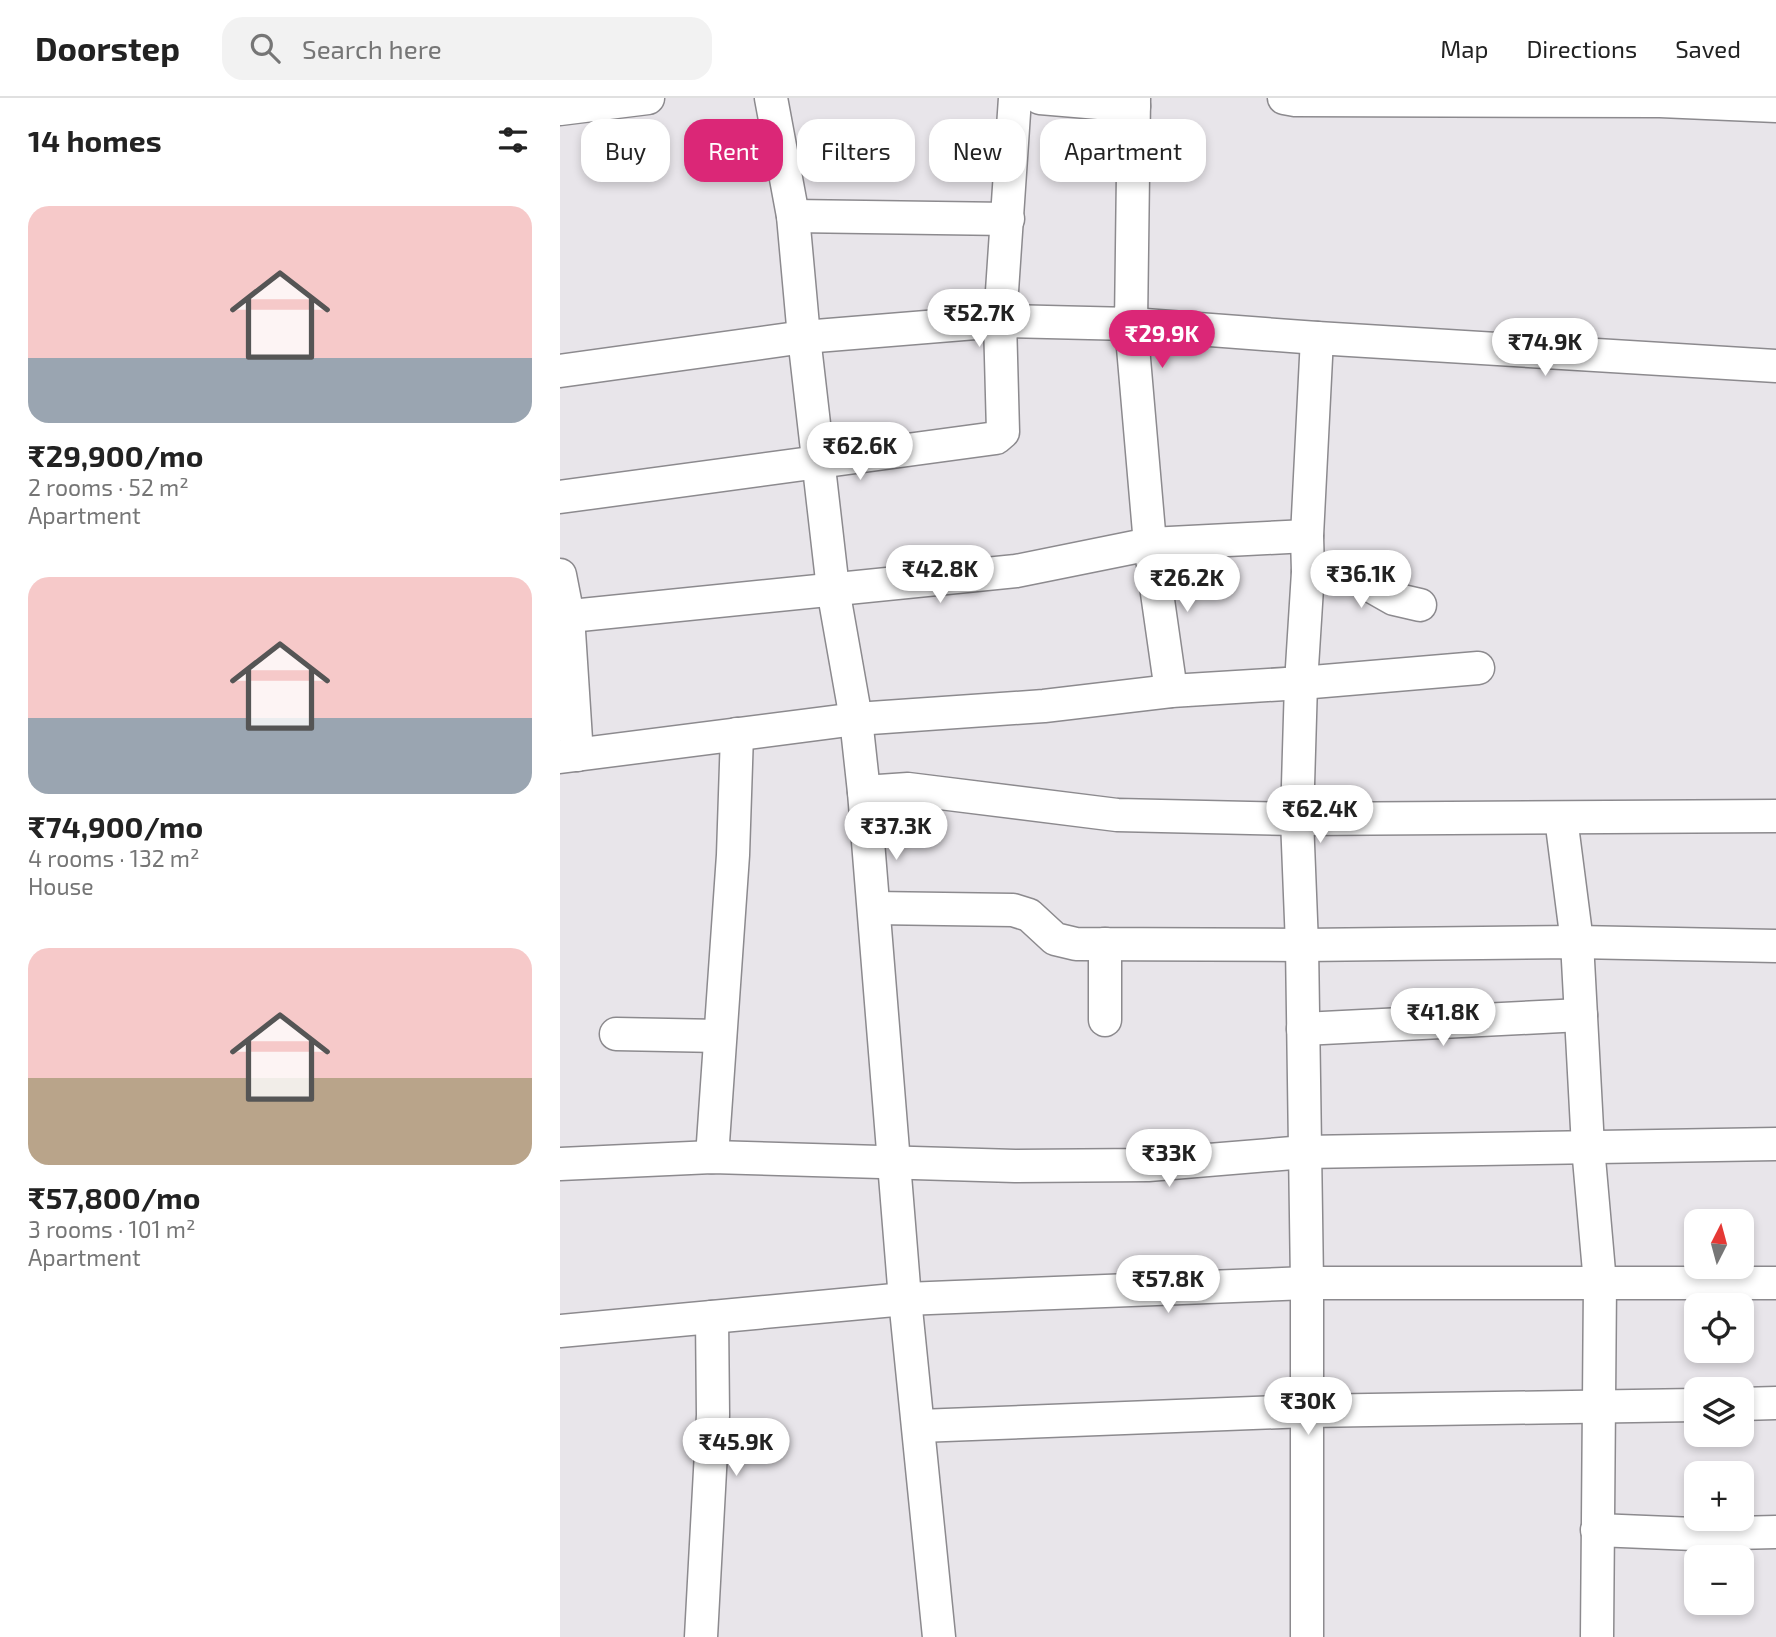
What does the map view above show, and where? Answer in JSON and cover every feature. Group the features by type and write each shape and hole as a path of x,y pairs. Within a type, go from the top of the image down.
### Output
{"street":[{"path":"560,109 648,98"},
{"path":"771,98 793,216 833,589 856,719 864,792 905,1299 939,1637"},
{"path":"560,497 996,438 1003,432 1000,321 1015,98"},
{"path":"1040,98 1134,102 1131,324 1150,544 1171,691"},
{"path":"1284,98 1660,99 1776,106"},
{"path":"793,216 1008,219"},
{"path":"560,371 804,337 1000,321 1131,324 1776,366"},
{"path":"1307,1637 1307,1283 1297,819 1317,338"},
{"path":"564,617 1016,571 1150,544 1307,536"},
{"path":"1308,572 1357,578 1394,598 1420,605"},
{"path":"560,575 564,617 568,756 856,719 1044,706 1171,691 1478,668"},
{"path":"712,1157 733,855 737,734"},
{"path":"864,792 908,789 1117,815 1297,819 1776,816"},
{"path":"1561,818 1577,942 1588,1146 1600,1283 1597,1637"},
{"path":"874,908 1013,911 1028,915 1055,939 1076,944 1577,942 1776,946"},
{"path":"1105,944 1105,1020"},
{"path":"1303,1029 1581,1015"},
{"path":"616,1034 720,1036"},
{"path":"560,1164 712,1157 894,1164 1148,1165 1305,1152 1776,1144"},
{"path":"560,1331 905,1299 1307,1283 1776,1283"},
{"path":"701,1637 713,1415 712,1317"},
{"path":"1754,1404 1776,1403"},
{"path":"919,1426 1307,1411 1684,1405"},
{"path":"1597,1530 1694,1534 1776,1532"}]}
